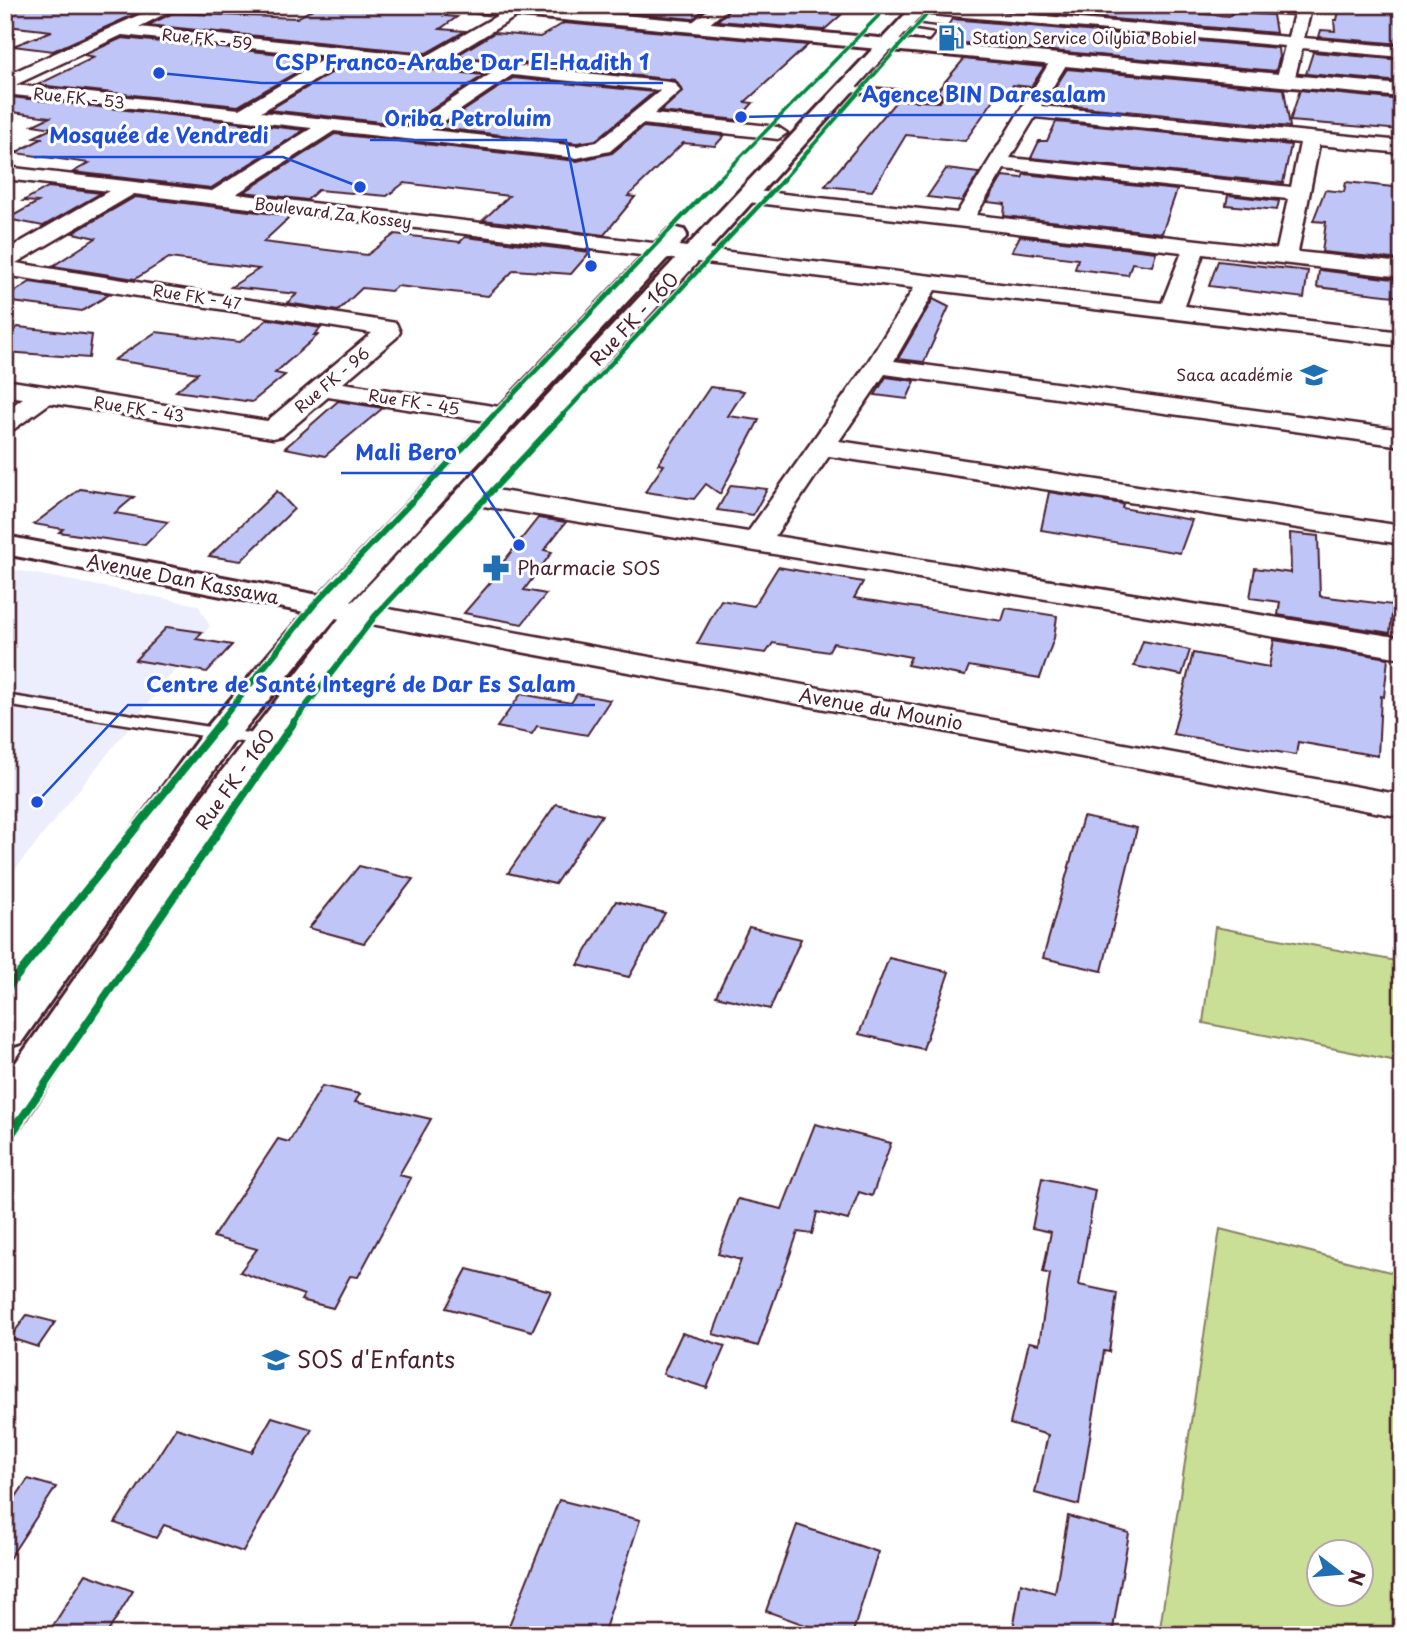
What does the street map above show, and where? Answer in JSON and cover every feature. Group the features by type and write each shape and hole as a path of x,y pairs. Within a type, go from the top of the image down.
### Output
{"main road":[{"path":"454,5 696,27 900,22 929,48 1402,91"},
{"name":"Rue FK - 160","path":"5,1114 214,806 270,741 361,613 748,196 845,89 900,22"},
{"name":"Rue FK - 160","path":"5,1032 220,736 327,607 660,251 778,133 900,22"},
{"name":"Avenue Dan Kassawa","path":"5,545 361,613"}],"street":[{"path":"5,83 174,5"},
{"path":"696,27 724,5"},
{"path":"1071,22 1083,5"},
{"path":"1242,5 1304,8 1285,81"},
{"path":"429,62 514,11"},
{"path":"900,22 1071,22 1402,52"},
{"name":"Rue FK - 59","path":"120,30 669,87"},
{"path":"241,116 345,54"},
{"path":"16,59 49,63"},
{"path":"963,220 1060,60"},
{"path":"413,134 508,70"},
{"name":"Rue FK - 53","path":"5,89 577,152 603,147 671,91 669,87"},
{"path":"1031,111 1402,147"},
{"path":"638,118 778,133"},
{"path":"214,199 330,125"},
{"path":"1286,257 1311,138"},
{"path":"999,163 1299,194"},
{"name":"Boulevard Za Kossey","path":"5,173 1402,339"},
{"path":"5,260 130,188"},
{"path":"748,196 1402,270"},
{"path":"1171,312 1195,247"},
{"name":"Rue FK - 47","path":"5,268 388,328"},
{"path":"757,542 877,366 928,283"},
{"name":"Rue FK - 96","path":"273,430 388,332 388,328"},
{"path":"877,366 1402,438"},
{"name":"Rue FK - 43","path":"5,388 273,430"},
{"name":"Rue FK - 45","path":"323,388 506,416"},
{"path":"5,423 46,394"},
{"path":"822,447 1402,535"},
{"path":"471,495 1402,648"},
{"name":"Avenue du Mounio","path":"361,613 1402,806"}],"lane":[{"path":"900,22 943,30 929,48"},
{"path":"845,89 937,97"},
{"path":"5,700 220,736 270,741"}],"shaded area":[{"path":"5,568 198,605 210,626 5,882"}],"green space":[{"path":"1215,927 1402,962 1402,1062 1203,1023"},
{"path":"1220,1229 1402,1275 1402,1635 1159,1635"}],"building":[{"path":"9,5 142,11 53,51 13,46 52,31 7,26"},
{"path":"320,5 452,12 445,16 457,17 440,29 465,31 426,53 148,25 173,13 297,18"},
{"path":"576,5 709,5 693,19 576,8"},
{"path":"735,5 798,5 792,11 841,15 824,30 717,21"},
{"path":"1145,5 1143,10 1230,16 1231,13 1273,15 1276,33 960,6"},
{"path":"1340,5 1402,9 1402,44 1319,37 1321,30 1335,31 1334,20 1337,20"},
{"path":"952,19 1278,48 1279,58 1276,71 941,41 949,32 947,27"},
{"path":"564,23 808,45 745,102 753,103 738,120 660,112 683,91 675,80 456,56 494,33 540,37"},
{"path":"122,38 321,58 238,106 37,85 95,57 84,55"},
{"path":"1313,52 1402,60 1402,82 1306,74"},
{"path":"964,59 1044,67 1031,87 1013,85 1009,92 1000,91 965,141 906,135 872,191 825,186 897,100 939,102 944,97 937,91"},
{"path":"350,62 484,75 408,125 269,110"},
{"path":"1067,69 1284,89 1290,127 1063,105 1069,91 1054,89"},
{"path":"513,78 654,92 596,140 577,143 438,128"},
{"path":"1300,90 1402,100 1402,130 1290,121"},
{"path":"11,97 304,130 211,188 73,172 89,163 15,153 43,138 32,138 53,128 33,125 50,117 5,111 5,100"},
{"path":"1056,122 1291,145 1283,183 1031,158 1039,141 1047,141"},
{"path":"643,127 724,136 715,146 683,143 628,196 635,197 604,235 483,220 509,196 404,183 387,196 318,190 307,200 244,192 335,134 577,161 612,153"},
{"path":"946,169 979,173 962,201 927,197"},
{"path":"1024,174 1177,190 1162,233 1004,216 1005,204 987,202 1003,176 1022,178"},
{"path":"1346,182 1402,188 1402,260 1322,252 1326,222 1313,221 1325,190 1344,192"},
{"path":"48,187 101,193 43,226 7,219 38,202 23,201"},
{"path":"1228,195 1279,201 1277,210 1226,205"},
{"path":"135,197 291,216 263,242 367,255 395,234 460,242 465,237 590,252 571,274 514,270 488,296 397,286 391,291 362,288 338,311 287,303 297,294 231,287 259,269 169,258 135,279 53,266 96,238 73,233"},
{"path":"1020,236 1156,252 1152,266 1132,263 1128,275 1075,269 1078,259 1012,251"},
{"path":"1218,261 1308,271 1304,298 1209,286"},
{"path":"1319,270 1402,280 1402,297 1317,287"},
{"path":"30,282 110,294 82,311 5,301 5,298"},
{"path":"933,299 949,307 924,362 898,359"},
{"path":"268,319 321,328 314,335 318,335 275,373 285,375 252,402 176,391 198,373 114,360 156,332 240,342"},
{"path":"18,327 92,335 89,358 5,352 5,335"},
{"path":"886,377 915,381 907,399 875,395"},
{"path":"710,387 744,391 728,416 759,420 720,494 706,484 694,499 645,492 664,465 658,464"},
{"path":"338,401 383,408 325,456 285,448"},
{"path":"731,485 767,489 753,515 717,510"},
{"path":"80,489 134,497 115,513 168,522 145,545 59,532 63,529 34,524"},
{"path":"277,491 294,509 241,561 209,556"},
{"path":"1049,492 1123,504 1122,508 1192,520 1180,553 1041,530"},
{"path":"538,518 566,522 544,550 552,552 524,590 546,594 522,624 464,613 497,575 493,575"},
{"path":"1290,533 1318,536 1320,596 1393,605 1390,633 1278,615 1280,602 1250,598 1255,568 1291,573"},
{"path":"778,567 863,582 854,598 1002,621 1006,608 1057,616 1054,638 1040,678 969,666 965,676 907,665 911,657 833,643 828,652 773,643 766,653 697,644 721,600 754,606"},
{"path":"167,627 202,632 196,639 232,645 207,672 135,660"},
{"path":"1274,640 1388,658 1384,697 1381,696 1378,756 1298,742 1296,755 1173,734 1193,653 1269,667"},
{"path":"1143,641 1190,650 1182,675 1134,666"},
{"path":"521,694 571,703 577,694 610,700 587,735 537,726 532,734 497,727"},
{"path":"556,804 602,815 555,884 508,873"},
{"path":"1083,817 1137,828 1102,971 1043,958"},
{"path":"359,866 413,879 364,943 309,928"},
{"path":"616,901 665,913 629,977 578,965"},
{"path":"749,927 801,939 770,1009 716,996"},
{"path":"889,958 949,972 923,1049 859,1034"},
{"path":"322,1086 360,1094 355,1102 431,1119 399,1175 411,1178 358,1277 350,1276 333,1308 301,1300 304,1295 240,1272 257,1249 213,1237 278,1139 289,1142"},
{"path":"815,1124 891,1143 872,1196 859,1192 848,1220 817,1212 812,1234 798,1232 758,1346 713,1334 741,1260 718,1254 738,1199 782,1209"},
{"path":"1042,1178 1095,1190 1079,1285 1117,1293 1109,1352 1104,1351 1079,1505 1035,1493 1048,1435 1010,1424 1029,1342 1039,1344 1050,1274 1043,1272 1051,1232 1032,1228"},
{"path":"467,1269 551,1291 532,1331 446,1308"},
{"path":"27,1315 55,1322 38,1347 10,1338"},
{"path":"682,1333 725,1346 707,1388 663,1374"},
{"path":"272,1417 312,1429 243,1552 164,1525 156,1538 115,1523 176,1428 252,1452"},
{"path":"28,1479 56,1487 5,1565 5,1513"},
{"path":"559,1500 640,1520 603,1635 531,1635 508,1628"},
{"path":"1068,1516 1129,1533 1112,1635 1012,1635 1021,1583 1055,1593"},
{"path":"797,1525 878,1552 852,1635 833,1635 766,1611"},
{"path":"86,1574 133,1591 106,1635 47,1635"}],"cycle path":[{"path":"5,991 314,605 763,132 889,5"},
{"path":"5,1142 279,742 375,616 767,198 935,5"}],"place":[{"name":"Station Service Oilybia Bobiel","path":"951,38"},
{"name":"CSP Franco-Arabe Dar El-Hadith 1","path":"159,73"},
{"name":"Agence BIN Daresalam","path":"741,117"},
{"name":"Mosquée de Vendredi","path":"360,187"},
{"name":"Oriba Petroluim","path":"591,266"},
{"name":"Saca académie","path":"1314,375"},
{"name":"Mali Bero","path":"519,545"},
{"name":"Pharmacie SOS","path":"496,568"},
{"name":"Centre de Santé Integré de Dar Es Salam","path":"37,802"},
{"name":"SOS d'Enfants","path":"276,1360"}]}
